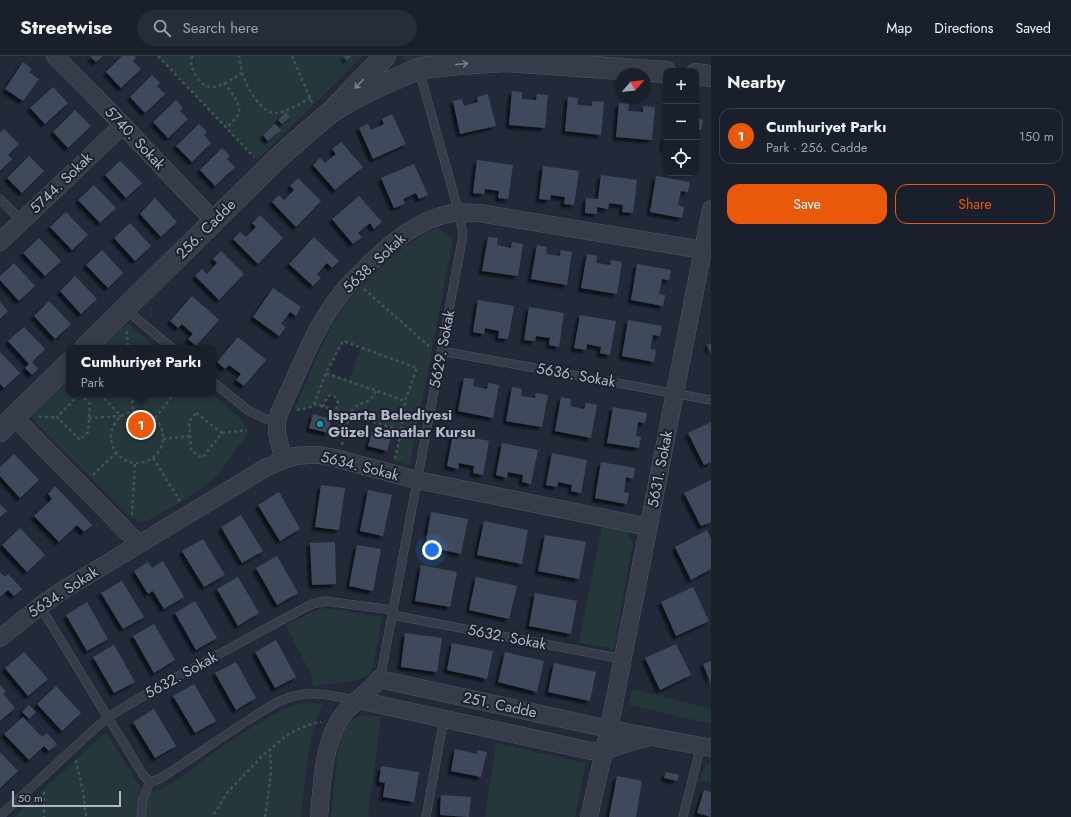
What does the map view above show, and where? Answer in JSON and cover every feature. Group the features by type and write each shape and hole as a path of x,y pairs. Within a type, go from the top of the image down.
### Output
{"street":[{"name":"5740. Sokak","path":"55,56 123,125 214,222"},
{"name":"256. Cadde","path":"88,345 279,157 305,134 322,108 385,56"},
{"path":"394,56 397,63 402,68 408,70 423,66 505,61 663,72"},
{"path":"483,56 505,61"},
{"name":"256. Cadde","path":"322,108 349,101 423,66"},
{"path":"699,74 711,76"},
{"name":"5744. Sokak","path":"0,242 123,125"},
{"name":"5631. Sokak","path":"589,817 609,729 711,209"},
{"name":"5638. Sokak","path":"284,460 276,430 279,413 320,325 333,304 353,279 394,241 424,223 438,217 459,213 479,214 703,250"},
{"path":"66,366 7,424 139,544"},
{"name":"5634. Sokak","path":"0,638 40,606 63,590 267,467 295,456 308,454 335,458 417,480 649,527"},
{"path":"319,817 325,765 332,734 346,710 370,690 379,678"},
{"name":"251. Cadde","path":"379,678 609,729 706,747"},
{"name":"251. Cadde","path":"358,700 591,751 604,751 634,740 652,737"}],"lane":[{"name":"5629. Sokak","path":"379,678 382,669 462,241 462,228 459,213 423,66"},
{"path":"0,199 22,221"},
{"path":"125,309 168,345"},
{"name":"5636. Sokak","path":"441,351 711,400"},
{"path":"216,384 249,411 261,417 277,421"},
{"name":"5632. Sokak","path":"0,816 108,718 164,684 234,645 312,604 319,602 332,601 392,612 622,659"},
{"path":"40,606 143,776 150,781 157,780 166,775 240,725 287,698 299,694 313,694 358,700"},
{"path":"426,817 444,718"},
{"path":"683,817 706,747"},
{"path":"141,817 143,800 150,781"}],"path":[{"path":"158,56 258,160"},
{"path":"192,56 191,66 200,81 204,85 212,88 242,73"},
{"path":"239,56 245,82 266,110 271,112 280,112 311,98"},
{"path":"292,56 311,98 322,108"},
{"path":"224,83 236,101 239,110 236,118 226,128"},
{"path":"361,286 432,348"},
{"path":"127,329 128,345"},
{"path":"294,410 308,408 314,404 326,373 343,341 417,368 405,401 401,431 394,461"},
{"path":"326,373 405,401"},
{"path":"341,446 351,410 356,406 370,400 376,390"},
{"path":"323,407 328,396 331,395 335,397 338,403 335,412"},
{"path":"57,417 77,397"},
{"path":"37,417 57,417 80,440 88,432 90,404 83,397"},
{"path":"103,397 121,416"},
{"path":"132,397 133,412"},
{"path":"155,418 172,397"},
{"path":"314,404 334,410 341,426 346,428"},
{"path":"89,418 121,416 129,412 138,411 147,413 155,418 160,425 163,434 159,451 153,458 138,464 130,463 122,459 116,453 110,438 112,429 121,416"},
{"path":"222,433 202,458 191,450 189,422 196,413 222,433 247,430"},
{"path":"350,414 401,431"},
{"path":"162,438 190,436"},
{"path":"90,477 116,453"},
{"path":"153,458 180,501"},
{"path":"132,517 134,463"},
{"path":"214,814 234,784 270,749 290,733 311,724 321,722"},
{"path":"265,817 271,772 270,749"},
{"path":"76,760 83,791 86,817"},
{"path":"44,790 44,817"}],"shaded area":[{"path":"158,56 363,56 257,160"},
{"path":"402,56 426,56 424,60 408,63"},
{"path":"437,227 453,239 410,465 394,461 401,431 350,414 346,428 344,427 336,415 338,403 335,397 331,395 328,396 323,407 314,404 308,408 294,410 325,339 348,301 360,287 395,255 408,244","holes":["343,341 361,347 349,381 327,373"]},
{"path":"127,323 153,345 104,345"},
{"path":"66,382 66,397 215,397 242,420 247,430 247,434 221,470 204,487 147,521 140,521 125,512 30,417"},
{"path":"602,526 627,531 633,542 614,649 579,642"},
{"path":"325,608 382,617 373,667 367,675 362,678 349,682 313,685 312,676 286,625 313,611"},
{"path":"632,689 711,709 711,724 629,705"},
{"path":"305,702 322,704 309,747 301,817 14,817 106,732 142,789 148,792 153,792 174,782 254,726 283,710"},
{"path":"367,715 381,717 368,816 371,817 331,817 339,741 346,726 352,720"},
{"path":"496,743 586,763 575,817 485,817"},
{"path":"711,763 711,783 699,780 706,764"}],"building":[{"path":"90,56 103,56 96,62"},
{"path":"122,56 134,56 136,58 133,61 141,69 121,88 106,72"},
{"path":"343,56 351,56 347,60"},
{"path":"23,62 32,69 29,72 39,79 23,101 5,89"},
{"path":"152,75 160,83 157,86 165,94 145,113 130,97"},
{"path":"53,87 68,103 45,124 30,108"},
{"path":"512,91 522,92 522,99 536,100 537,94 548,95 545,128 509,125"},
{"path":"488,94 496,126 460,134 453,101 462,99 464,106 478,102 477,97"},
{"path":"568,97 578,98 577,105 592,106 592,101 604,102 601,135 565,131"},
{"path":"176,100 183,108 180,111 188,119 168,138 153,122"},
{"path":"619,104 629,104 628,111 643,112 643,106 655,107 652,140 616,137"},
{"path":"75,110 91,126 68,148 53,132"},
{"path":"286,112 290,117 282,124 278,120"},
{"path":"392,114 406,144 373,159 359,128 368,124 371,130 384,124 382,119"},
{"path":"699,119 703,120 701,130 699,130"},
{"path":"199,124 207,132 204,135 211,143 192,162 176,146"},
{"path":"275,124 281,130 268,141 263,135"},
{"path":"4,129 19,144 8,155 12,159 0,171 0,133"},
{"path":"341,142 363,167 335,190 313,165 320,158 325,163 336,154 332,149"},
{"path":"222,148 230,156 227,159 235,167 215,186 200,170"},
{"path":"29,156 44,171 22,193 7,178"},
{"path":"477,160 513,165 508,199 498,198 499,191 485,189 484,194 473,193"},
{"path":"120,161 142,183 126,198 105,175"},
{"path":"414,164 428,195 419,199 416,193 403,199 405,204 394,208 381,178"},
{"path":"543,166 579,171 574,205 564,204 565,197 551,195 550,200 539,199"},
{"path":"601,175 637,180 633,213 622,212 623,205 609,203 608,209 597,207 597,214 585,213 586,198 598,199"},
{"path":"656,176 690,182 688,192 681,191 678,205 684,207 682,218 650,212"},
{"path":"298,178 321,201 296,227 272,202 279,195 284,200 294,190 290,186"},
{"path":"94,185 116,208 100,223 78,200"},
{"path":"359,196 382,222 374,229 370,223 358,233 362,237 353,244 332,219"},
{"path":"155,198 177,222 161,237 140,214"},
{"path":"66,212 88,235 72,250 50,227"},
{"path":"260,215 283,238 258,264 233,239 240,232 246,237 256,227 252,223"},
{"path":"130,223 151,246 135,261 114,238"},
{"path":"314,237 339,261 332,268 327,263 317,274 321,278 313,286 289,264"},
{"path":"488,237 498,238 497,245 511,248 512,242 523,244 518,276 482,271"},
{"path":"39,238 61,261 45,276 23,253"},
{"path":"537,245 547,247 546,254 560,256 561,250 572,252 567,285 531,279"},
{"path":"102,250 123,273 108,288 86,265"},
{"path":"221,251 244,274 219,300 195,276 202,269 207,274 217,263 213,259"},
{"path":"587,254 597,256 596,263 610,265 611,260 622,262 617,294 581,288"},
{"path":"14,263 35,286 19,301 0,280 0,276"},
{"path":"637,264 671,270 669,280 662,279 659,294 665,295 663,306 631,300"},
{"path":"75,276 97,299 81,314 60,291"},
{"path":"273,288 301,307 296,316 290,312 281,324 286,327 279,336 253,317"},
{"path":"192,296 219,320 197,345 188,339 193,334 182,324 178,328 170,321"},
{"path":"478,300 514,306 508,339 498,338 499,331 485,328 484,334 473,332"},
{"path":"49,301 71,324 55,339 34,316"},
{"path":"0,302 8,311 0,319"},
{"path":"529,307 564,313 559,347 549,345 550,338 536,336 535,341 524,340"},
{"path":"580,315 616,321 610,355 600,353 601,347 587,344 586,350 574,348"},
{"path":"628,320 662,326 660,336 653,335 650,349 656,350 654,362 622,356"},
{"path":"24,327 45,349 32,362 38,369 32,375 25,368 29,364 8,341"},
{"path":"238,337 266,360 244,386 236,380 241,374 229,365 225,369 217,362"},
{"path":"711,343 711,354 707,345"},
{"path":"0,352 20,373 4,388 0,384"},
{"path":"464,378 474,379 473,386 487,389 488,383 499,385 493,418 458,411"},
{"path":"512,387 522,389 521,396 535,398 536,393 548,395 542,427 506,421"},
{"path":"561,397 571,399 570,406 584,409 586,403 597,405 591,438 555,431"},
{"path":"613,407 647,413 645,423 638,422 636,436 641,437 639,448 607,443"},
{"name":"Isparta Belediyesi Güzel Sanatlar Kursu","path":"313,414 331,419 328,433 309,428"},
{"path":"711,422 711,462 704,465 688,433"},
{"path":"372,432 391,437 387,451 368,446"},
{"path":"453,434 489,441 483,475 473,473 474,466 459,463 458,469 447,466"},
{"path":"502,443 538,450 531,484 522,482 523,475 508,472 507,478 496,475"},
{"path":"552,453 587,460 581,493 571,491 572,485 558,482 557,487 546,485"},
{"path":"14,454 39,480 20,498 0,476 0,467"},
{"path":"601,462 635,468 633,479 626,477 624,492 629,493 627,504 595,498"},
{"path":"711,480 711,522 701,526 684,493"},
{"path":"321,485 345,488 339,530 315,527"},
{"path":"55,486 92,525 84,532 77,525 59,542 34,516 52,499 48,494"},
{"path":"368,490 392,495 383,536 360,531"},
{"path":"279,492 300,529 280,541 258,505"},
{"path":"0,504 7,511 0,517"},
{"path":"431,512 468,519 461,554 425,546"},
{"path":"241,515 263,551 242,563 221,527"},
{"path":"484,521 528,530 522,564 477,555"},
{"path":"20,528 45,555 27,572 2,545"},
{"path":"707,530 711,539 711,569 691,580 675,547"},
{"path":"545,535 586,542 579,579 538,571"},
{"path":"203,539 225,575 204,587 182,551"},
{"path":"335,542 336,584 312,585 310,543"},
{"path":"357,545 381,549 373,591 349,586"},
{"path":"277,556 298,593 277,605 256,568"},
{"path":"163,561 184,597 164,609 153,591 148,594 134,571 148,562 152,568"},
{"path":"421,565 457,572 450,607 415,601"},
{"path":"0,572 5,577 8,574 22,589 14,596 8,590 0,597"},
{"path":"238,577 259,613 238,626 217,589"},
{"path":"476,577 517,586 509,619 469,610"},
{"path":"122,581 144,617 123,629 101,593"},
{"path":"693,587 709,621 676,636 661,602"},
{"path":"535,593 577,601 571,634 529,626"},
{"path":"195,601 217,638 196,650 175,613"},
{"path":"87,602 108,639 87,651 66,615"},
{"path":"154,624 175,660 154,673 133,636"},
{"path":"405,633 442,638 437,672 401,667"},
{"path":"276,640 296,677 275,688 255,652"},
{"path":"452,643 493,651 487,679 447,670"},
{"path":"676,644 691,675 660,690 645,658"},
{"path":"114,645 135,682 114,693 93,657"},
{"path":"24,652 48,679 28,696 5,668"},
{"path":"505,652 544,661 537,692 498,682"},
{"path":"711,661 711,684 703,664"},
{"path":"236,662 256,698 236,710 215,673"},
{"path":"554,663 596,672 590,701 548,692"},
{"path":"194,684 216,721 195,733 173,696"},
{"path":"0,685 6,692 3,694 15,708 0,721"},
{"path":"56,686 81,713 62,731 37,704"},
{"path":"29,705 36,712 29,719 22,712"},
{"path":"154,709 176,746 155,758 133,722"},
{"path":"23,717 42,737 47,733 57,744 49,751 44,746 29,760 4,734"},
{"path":"455,749 477,754 477,750 487,752 481,777 451,771"},
{"path":"0,752 18,771 0,788"},
{"path":"381,766 419,772 414,802 383,797 385,783 379,782"},
{"path":"666,772 679,775 677,781 664,778"},
{"path":"617,776 642,781 636,817 609,817"},
{"path":"704,790 711,792 711,817 697,813"},
{"path":"441,795 471,797 469,817 440,815"}],"place":[{"name":"Isparta Belediyesi Güzel Sanatlar Kursu","path":"320,424"},
{"name":"Cumhuriyet Parkı","path":"141,425"}]}
